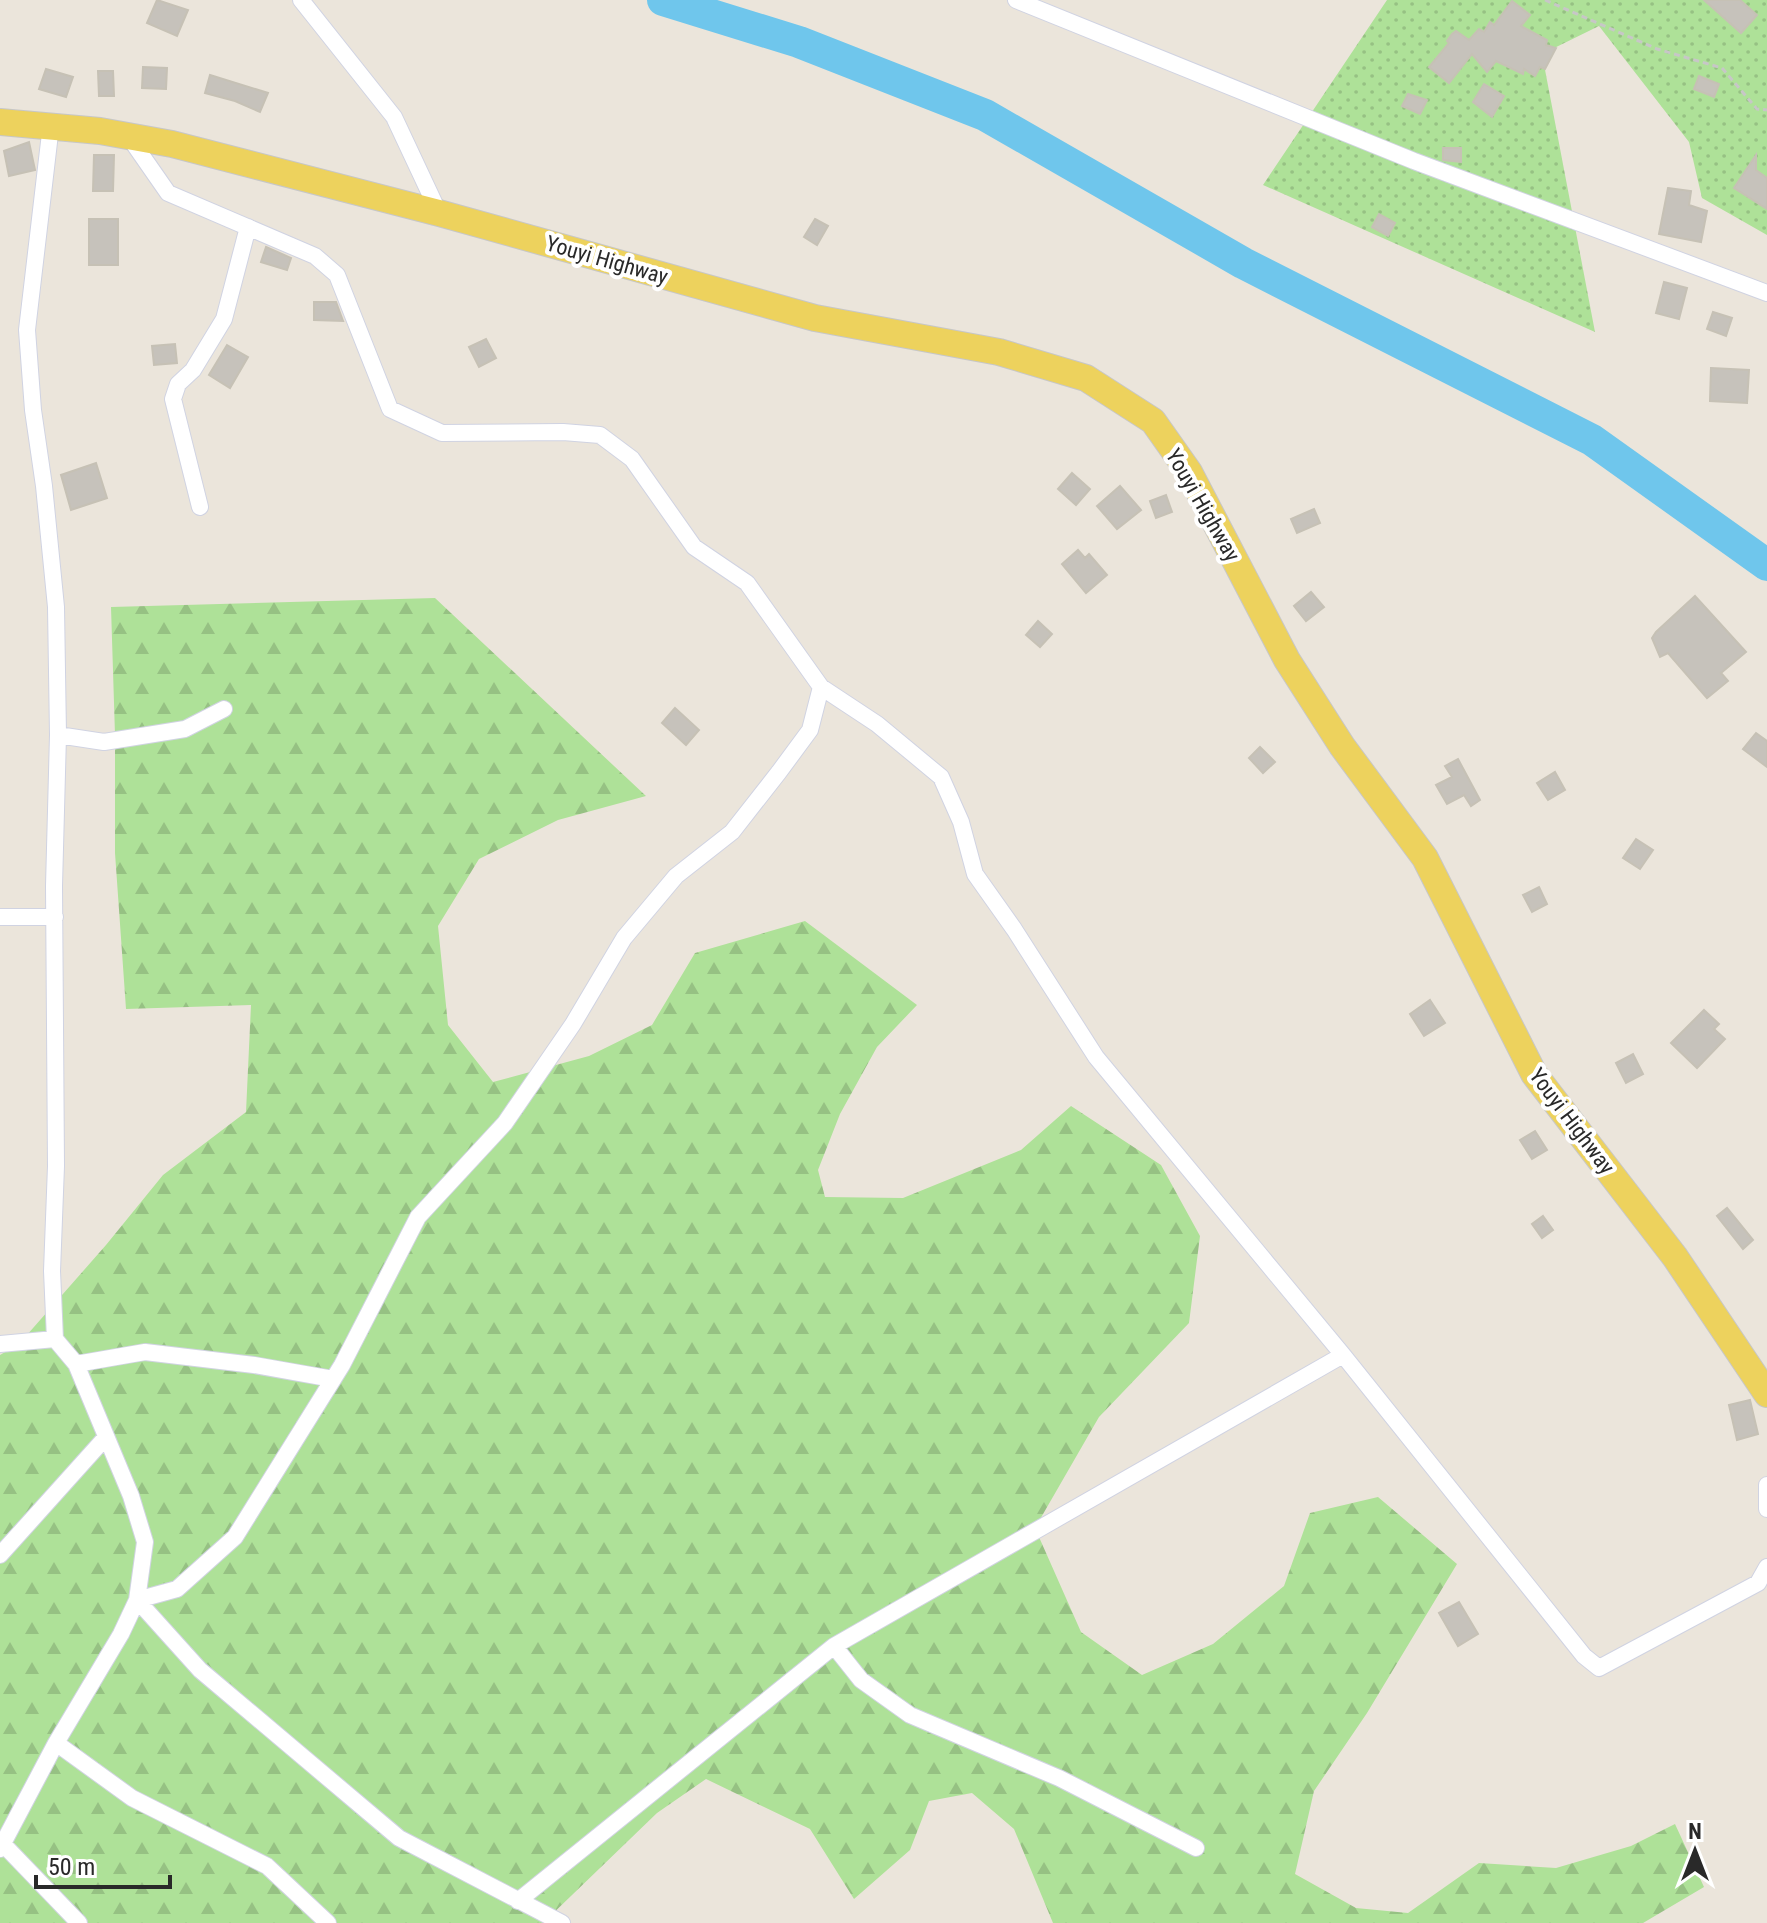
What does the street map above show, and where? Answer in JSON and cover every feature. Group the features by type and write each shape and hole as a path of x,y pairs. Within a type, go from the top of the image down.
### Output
{"main road":[{"name":"Youyi Highway","path":"0,122 51,125 172,144 439,213 815,318 1013,357 1086,378 1153,421 1189,472 1287,660 1342,746 1425,858 1534,1074 1675,1257 1767,1394"}],"street":[{"path":"301,0 394,117 439,213"},
{"path":"1016,0 1414,161 1767,293"},
{"path":"51,125 27,330 56,607 56,1166 52,1271 55,1339 76,1364 131,1496 145,1542 137,1600 121,1634 56,1743 2,1847 79,1923"},
{"path":"129,137 168,193 315,256 337,275 390,409 442,433 563,432 600,435 632,459 694,547 747,583 821,687 877,724 941,777 961,822 975,874 1096,1057 1343,1355 1584,1656 1599,1668 1758,1583 1767,1567"},
{"path":"200,507 173,399 178,384 193,370 224,319 248,227"},
{"path":"137,1600 177,1589 235,1537 333,1379 418,1217 505,1123 573,1024 624,938 676,876 732,832 779,772 810,730 821,687"},
{"path":"58,735 104,742 185,729 224,709"},
{"path":"0,917 55,917"},
{"path":"0,1344 55,1339"},
{"path":"76,1364 145,1352 254,1365 333,1379"},
{"path":"518,1901 834,1646 1343,1355"},
{"path":"0,1555 106,1437"},
{"path":"1767,1485 1767,1509"},
{"path":"137,1600 200,1670 399,1838 562,1923"},
{"path":"834,1646 861,1680 910,1715 1059,1778 1196,1848"},
{"path":"56,1743 132,1798 267,1866 328,1923"}],"path":[{"path":"1545,0 1657,49 1722,68 1757,109 1767,110"}],"green space":[{"path":"1387,0 1767,0 1767,235 1702,198 1689,142 1599,26 1542,54 1595,332 1263,185"},
{"path":"435,598 646,796 558,820 479,859 438,926 448,1025 493,1082 589,1056 652,1025 695,953 805,921 917,1005 877,1047 840,1114 818,1170 825,1197 903,1198 1021,1150 1071,1106 1161,1165 1200,1236 1189,1323 1099,1417 1035,1528 1081,1632 1142,1675 1213,1644 1284,1586 1310,1513 1378,1497 1457,1564 1367,1713 1314,1791 1295,1874 1356,1908 1408,1913 1479,1863 1556,1868 1631,1846 1675,1824 1704,1887 1643,1923 1053,1923 1014,1829 972,1793 929,1801 910,1850 854,1899 810,1829 706,1779 657,1813 543,1923 0,1923 0,1355 19,1344 163,1175 246,1112 251,1005 126,1009 115,853 111,607"}],"building":[{"path":"157,0 188,10 177,36 147,23"},
{"path":"1704,0 1740,0 1757,15 1741,33"},
{"path":"1512,1 1530,15 1521,26 1547,40 1546,45 1556,48 1545,69 1540,67 1535,76 1524,69 1523,74 1496,61 1487,72 1472,54 1449,83 1429,67 1449,43 1447,41 1452,34 1456,31 1469,40 1479,29 1484,32 1490,22 1494,25"},
{"path":"143,67 167,68 166,89 142,88"},
{"path":"46,69 73,77 66,97 39,89"},
{"path":"98,71 113,71 114,96 99,96"},
{"path":"210,75 268,93 260,112 205,93"},
{"path":"1699,76 1719,84 1714,97 1694,89"},
{"path":"1484,84 1504,96 1492,117 1473,102"},
{"path":"1408,94 1427,100 1420,114 1402,106"},
{"path":"29,142 35,170 9,176 4,151"},
{"path":"1443,148 1461,148 1461,162 1443,160"},
{"path":"94,155 114,155 113,191 93,191"},
{"path":"1756,155 1756,170 1767,178 1767,209 1734,188"},
{"path":"1668,188 1691,191 1689,205 1707,211 1701,242 1659,234"},
{"path":"1379,214 1395,223 1388,236 1372,227"},
{"path":"89,219 118,219 118,265 89,265"},
{"path":"815,219 828,226 817,245 804,237"},
{"path":"266,247 291,258 287,270 261,262"},
{"path":"1664,282 1687,288 1679,319 1656,313"},
{"path":"314,302 336,302 343,321 314,320"},
{"path":"1713,312 1732,318 1726,336 1707,329"},
{"path":"486,339 496,358 479,367 469,347"},
{"path":"175,344 177,363 154,365 152,346"},
{"path":"227,345 248,357 230,388 209,375"},
{"path":"1711,368 1749,370 1747,403 1710,401"},
{"path":"96,463 107,498 71,510 61,475"},
{"path":"1072,473 1090,489 1076,505 1058,489"},
{"path":"1120,486 1141,510 1117,529 1097,506"},
{"path":"1166,495 1172,512 1156,518 1150,501"},
{"path":"1314,509 1320,523 1297,533 1291,519"},
{"path":"1078,550 1085,558 1089,554 1107,575 1086,593 1062,564"},
{"path":"1311,592 1324,607 1306,621 1294,606"},
{"path":"1695,596 1746,652 1721,673 1728,681 1707,698 1668,653 1660,657 1652,638"},
{"path":"1038,621 1052,634 1040,647 1026,635"},
{"path":"675,708 699,730 686,745 662,723"},
{"path":"1756,733 1767,741 1767,767 1743,749"},
{"path":"1260,747 1275,762 1263,773 1249,758"},
{"path":"1458,759 1480,800 1471,806 1464,795 1447,804 1436,785 1452,777 1445,766"},
{"path":"1555,772 1565,790 1548,800 1537,783"},
{"path":"1636,839 1653,850 1640,869 1623,858"},
{"path":"1539,887 1547,904 1532,912 1523,895"},
{"path":"1430,1000 1445,1023 1424,1036 1410,1014"},
{"path":"1704,1010 1719,1024 1714,1029 1725,1039 1697,1068 1671,1043"},
{"path":"1633,1054 1643,1074 1626,1083 1616,1063"},
{"path":"1535,1131 1547,1150 1532,1159 1520,1140"},
{"path":"1727,1208 1753,1240 1743,1249 1717,1216"},
{"path":"1543,1216 1553,1230 1542,1238 1532,1224"},
{"path":"1750,1400 1758,1434 1737,1440 1729,1405"},
{"path":"1459,1602 1478,1634 1458,1646 1439,1613"}],"waterway":[{"path":"663,0 799,42 985,115 1243,263 1592,440 1767,565"}]}
